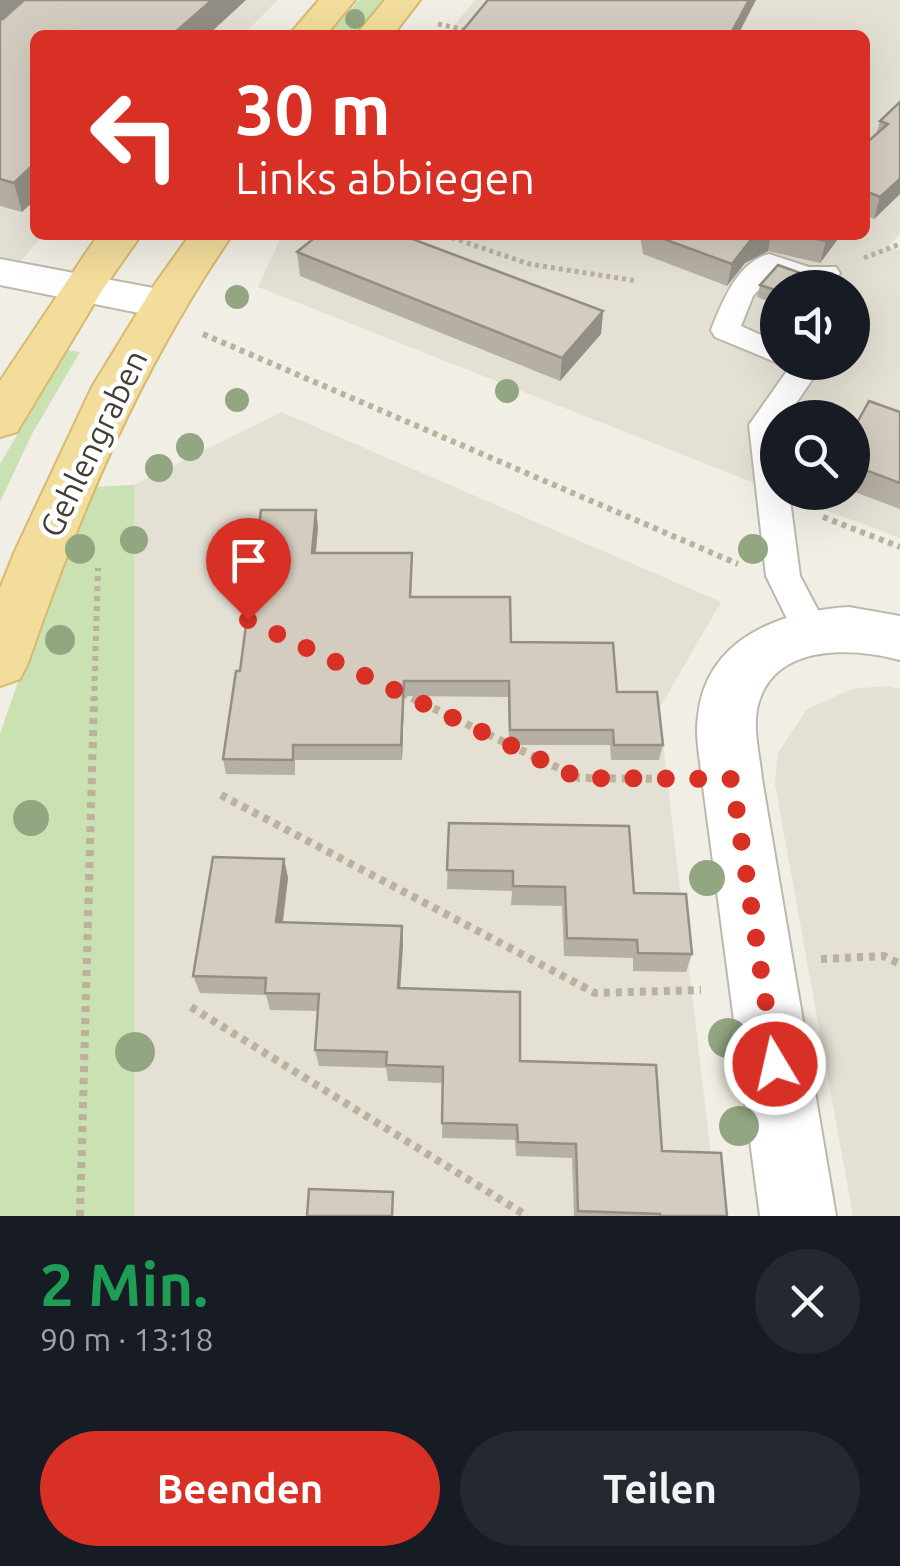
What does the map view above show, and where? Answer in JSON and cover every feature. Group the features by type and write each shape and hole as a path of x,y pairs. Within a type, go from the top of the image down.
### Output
{"main road":[{"path":"311,30 338,0"},
{"path":"378,30 403,0"},
{"path":"0,420 81,289 116,240"},
{"name":"Gehlengraben","path":"0,663 63,498 116,384 178,317 209,240"}],"street":[{"path":"0,272 81,289 178,317"},
{"path":"798,1216 732,779 728,707 740,676 797,604 841,628 900,638"}],"lane":[{"path":"762,270 769,262 791,270"},
{"path":"760,272 740,293 725,330 760,347"},
{"path":"797,380 765,425 797,604"}],"path":[{"path":"437,24 466,30"},
{"path":"459,240 529,264 637,281"},
{"path":"178,317 719,559 797,604"},
{"path":"80,1216 98,561"},
{"path":"388,687 579,778 732,779"},
{"path":"221,795 595,994 884,956 900,964"},
{"path":"191,1007 526,1216"}],"shaded area":[{"path":"0,0 278,0 248,30 30,30 30,240 39,240 0,286"},
{"path":"475,0 900,0 900,234 888,246 900,251 900,538 825,510 870,510 870,400 760,400 760,485 258,287 280,240 870,240 870,30 450,30"},
{"path":"281,412 721,602 659,709 718,1216 134,1216 134,485"},
{"path":"852,689 900,689 900,1216 853,1216 775,784 778,753 807,709"}],"green space":[{"path":"359,0 384,0 358,30 332,30"},
{"path":"67,350 80,352 32,434 0,502 0,464"},
{"path":"134,485 134,1216 0,1216 0,734 47,597 92,487"}],"building":[{"path":"24,0 212,0 178,30 30,30 30,168 14,183 0,179 3,19"},
{"path":"488,0 749,0 733,30 463,30"},
{"path":"900,102 900,179 880,197 870,193 870,140 888,124 880,121"},
{"path":"312,240 415,240 603,311 562,358 297,252"},
{"path":"667,240 752,240 732,264"},
{"path":"870,401 900,412 900,483 870,472"},
{"path":"261,510 316,510 312,553 412,553 410,597 510,597 511,642 613,643 617,692 657,692 663,745 614,745 613,730 510,730 509,681 404,681 401,745 293,745 293,760 223,759 236,671 240,671"},
{"path":"449,823 629,826 634,893 686,894 692,954 638,953 637,940 567,938 565,887 513,886 513,871 447,870"},
{"path":"213,857 284,859 276,922 402,926 398,988 520,992 520,1061 656,1065 662,1151 721,1153 727,1216 578,1211 576,1144 518,1142 517,1125 442,1123 443,1067 386,1065 387,1052 315,1050 319,994 265,993 266,978 193,976"},
{"path":"309,1189 393,1192 392,1216 307,1216"}],"route":[{"path":"248,620 579,778 732,779 775,1064"}]}
